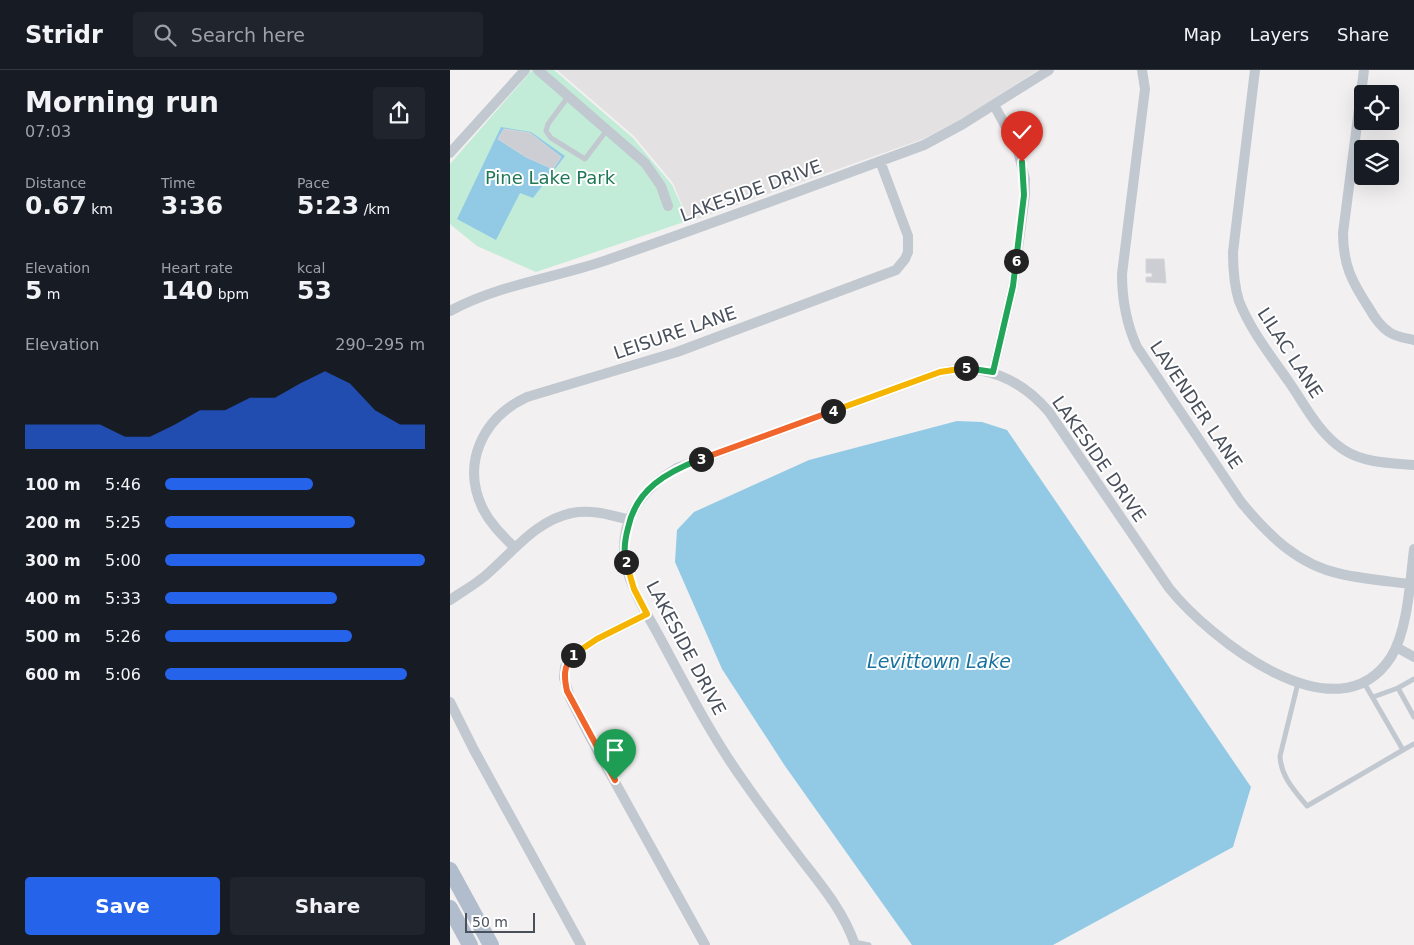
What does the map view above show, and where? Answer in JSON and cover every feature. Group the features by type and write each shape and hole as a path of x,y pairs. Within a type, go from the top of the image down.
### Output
{"main road":[{"path":"450,870 491,945"},
{"path":"451,913 470,945"}],"street":[{"path":"450,153 525,70"},
{"path":"538,70 645,162 660,186 668,206"},
{"name":"LAKESIDE DRIVE","path":"450,311 469,301 495,292 602,262 880,161 944,135 1049,70"},
{"name":"LAVENDER LANE","path":"1142,70 1145,89 1122,274 1125,311 1137,347 1241,502 1258,523 1281,545 1310,563 1327,570 1357,577 1410,584"},
{"name":"LILAC LANE","path":"1255,70 1233,252 1233,272 1239,299 1253,330 1321,429 1330,439 1354,456 1370,460 1414,465"},
{"path":"1364,70 1343,233 1344,258 1352,282 1377,321 1401,338 1414,340"},
{"path":"993,372 1013,286 1025,179 1017,147 994,105"},
{"name":"LEISURE LANE","path":"515,548 490,521 481,504 476,486 475,474 478,449 482,438 496,418 505,409 527,397 677,352 896,270 906,259 909,244 880,161"},
{"name":"LAKESIDE DRIVE","path":"854,943 842,916 829,896 749,789 722,748 634,589 625,560 625,540 630,520 638,501 661,478 677,468 940,372 962,368 993,372 1018,383 1044,406 1169,588 1192,614 1240,652 1269,669 1298,683 1319,688 1334,689 1363,681 1382,668 1396,647 1402,630 1414,549"},
{"path":"450,600 484,576 537,528 555,518 573,512 596,513 630,520"},
{"path":"647,614 597,639 575,654 565,666 564,678 570,698 589,735 705,945"},
{"path":"1396,647 1414,657"},
{"path":"450,702 474,750 581,945"},
{"path":"451,913 469,906"}],"lane":[{"path":"568,97 546,128 552,138 585,159 607,130"},
{"path":"1373,697 1398,688 1414,679"},
{"path":"1363,681 1403,750"},
{"path":"1298,683 1280,756 1280,768 1284,777 1306,806 1414,744"},
{"path":"1398,688 1414,717"},
{"path":"854,943 869,945"}],"shaded area":[{"path":"557,70 1038,70 966,117 923,139 689,222 673,183 634,136"}],"green space":[{"name":"Pine Lake Park","path":"532,70 554,70 633,138 672,185 681,205 684,222 536,272 477,246 450,224 450,164"}],"water":[{"path":"501,127 531,132 565,156 533,198 520,193 496,240 457,219"},
{"name":"Levittown Lake","path":"957,421 982,422 1007,430 1251,787 1233,847 1053,945 912,945 785,766 722,669 675,562 677,530 694,512 809,460"}],"building":[{"path":"504,129 530,133 561,157 553,169 526,157 498,139"},
{"path":"1146,259 1164,259 1166,283 1146,282 1146,277 1152,277 1152,273 1146,273"}],"route":[{"path":"615,780 570,698 564,678 567,662 583,647 647,614 634,589 625,560 624,549 630,520 638,501 656,482 677,468 764,435 940,372 962,368 993,372 1013,286 1024,195 1025,179 1022,162"}]}
